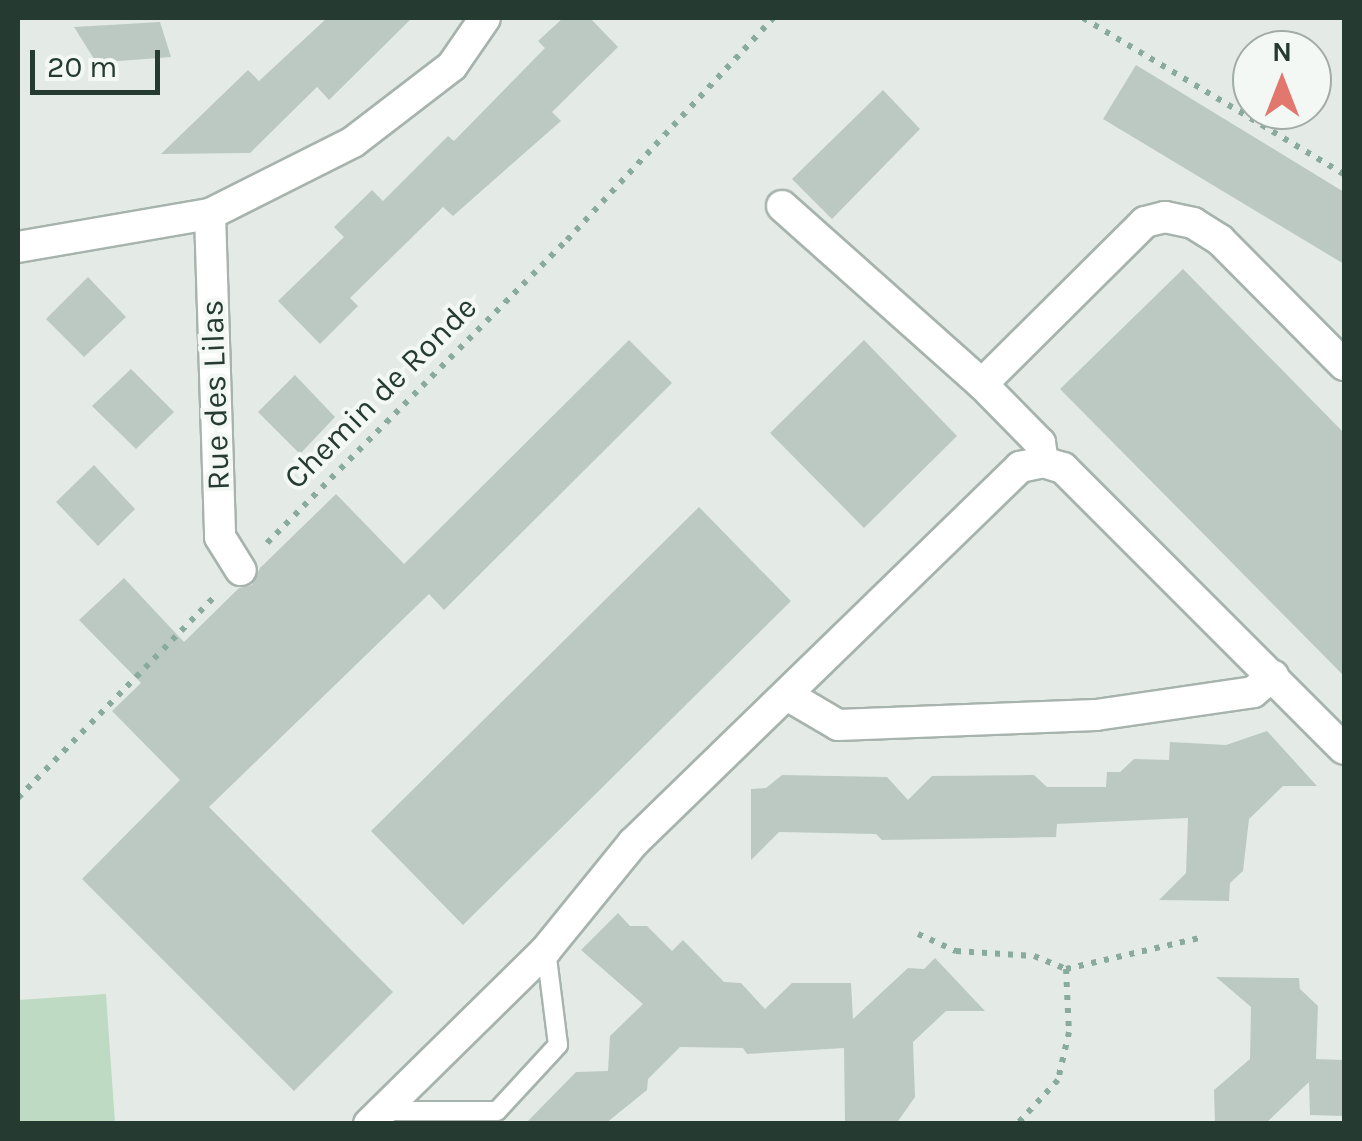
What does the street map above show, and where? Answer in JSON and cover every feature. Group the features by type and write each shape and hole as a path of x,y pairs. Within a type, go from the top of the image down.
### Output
{"street":[{"path":"18,247 210,214 352,142 452,66 484,18"},
{"path":"782,206 982,384 1040,443 1043,462"},
{"name":"Rue des Lilas","path":"210,214 220,537 241,570"},
{"path":"982,384 1144,222 1165,217 1193,223 1220,240 1344,365"},
{"path":"376,1118 546,950 633,843 1020,467 1043,462 1063,468 1344,749"},
{"path":"788,695 838,725 1096,716 1253,692 1273,676"}],"lane":[{"path":"376,1118 498,1112 558,1045 558,1008 546,950"}],"path":[{"name":"Chemin de Ronde","path":"18,798 567,240 772,18"},
{"path":"1083,18 1344,174"},
{"path":"918,934 956,951 1034,956 1066,968 1204,936"},
{"path":"1017,1124 1058,1080 1069,1032 1066,968"}],"green space":[{"path":"106,994 115,1123 18,1123 18,1000"}],"building":[{"path":"327,18 412,18 329,100 317,87 250,153 161,154 248,70 259,81"},
{"path":"563,18 590,18 618,47 552,112 561,121 453,216 443,207 350,298 358,306 320,344 278,301 344,237 334,227 372,190 383,201 448,136 454,141 545,48 538,41"},
{"path":"160,22 171,57 96,62 74,27"},
{"path":"1136,65 1232,124 1232,130 1242,130 1344,192 1344,264 1103,119"},
{"path":"883,90 920,129 832,219 792,179"},
{"path":"1183,269 1344,433 1344,676 1060,389"},
{"path":"88,277 126,317 84,357 46,319"},
{"path":"629,340 672,383 444,610 429,594 209,807 393,992 294,1091 82,879 180,780 112,711 141,683 79,620 124,578 184,642 239,588 252,585 260,568 336,494 404,564"},
{"path":"864,340 957,436 864,528 770,433"},
{"path":"131,369 174,412 136,449 92,406"},
{"path":"295,375 335,417 300,454 258,412"},
{"path":"94,465 135,509 98,546 56,502"},
{"path":"699,507 791,601 463,925 371,831"},
{"path":"1267,731 1317,786 1283,786 1249,819 1243,871 1230,883 1229,901 1159,900 1186,873 1188,818 1057,824 1056,837 882,840 876,834 779,832 751,860 751,789 766,788 782,775 887,777 908,800 932,776 1034,775 1047,787 1106,787 1107,772 1120,772 1134,759 1169,760 1170,742 1226,745"},
{"path":"618,913 630,926 647,926 672,951 683,940 724,982 741,983 765,1009 792,983 851,983 853,1019 908,968 924,969 935,958 985,1011 946,1011 913,1042 915,1097 896,1124 845,1124 844,1048 747,1054 743,1048 680,1047 648,1079 647,1090 605,1124 525,1124 576,1072 608,1071 610,1036 643,1004 581,950"},
{"path":"1216,977 1299,978 1300,989 1318,1006 1316,1059 1344,1060 1344,1116 1310,1115 1309,1082 1265,1124 1215,1124 1214,1090 1250,1059 1251,1007"}]}
